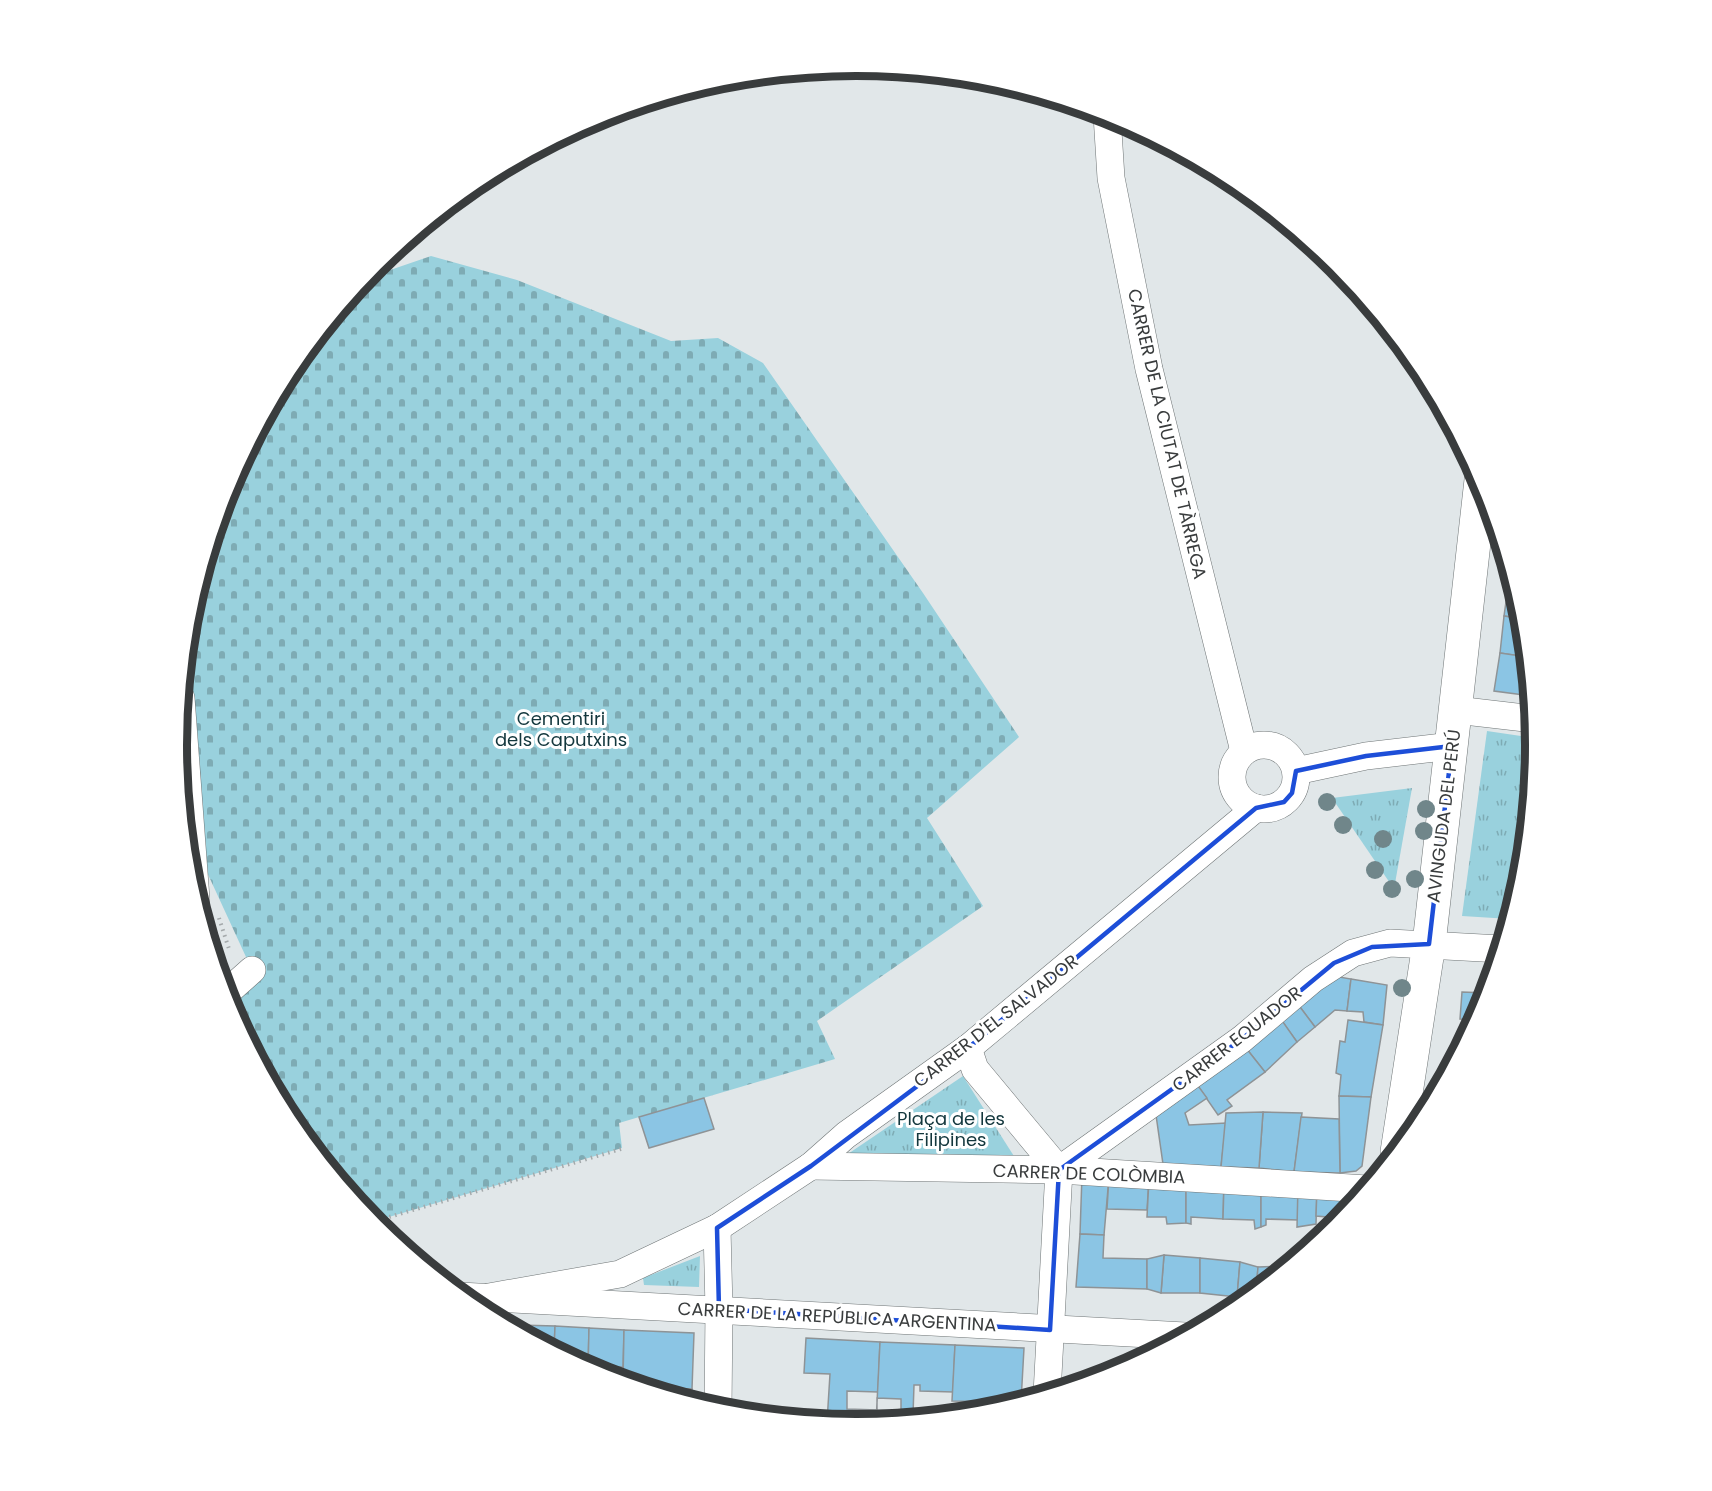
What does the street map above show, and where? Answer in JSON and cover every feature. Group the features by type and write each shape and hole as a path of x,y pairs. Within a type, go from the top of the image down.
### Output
{"street":[{"name":"CARRER DE LA CIUTAT DE TÀRREGA","path":"1108,125 1111,178 1149,369 1244,751"},
{"name":"AVINGUDA DEL PERÚ","path":"1400,1135 1429,944 1479,502"},
{"path":"1456,710 1524,718"},
{"path":"1265,744 1276,746 1285,752 1296,771 1292,793 1284,802 1275,807 1256,808 1246,804 1232,786 1234,764 1244,751 1265,744"},
{"path":"1296,771 1366,756 1452,746"},
{"name":"CARRER D'EL SALVADOR","path":"489,1297 620,1274 717,1228 811,1166 846,1135 968,1048 1256,808"},
{"name":"CARRER EQUADOR","path":"1059,1170 1242,1039 1334,963 1353,953 1390,943 1493,948"},
{"path":"233,987 252,970"},
{"path":"968,1048 975,1070 1059,1170 1047,1386"},
{"name":"CARRER DE COLÒMBIA","path":"811,1166 1059,1170 1358,1188"},
{"path":"717,1228 718,1400"},
{"path":"477,1297 489,1297"},
{"name":"CARRER DE LA REPÚBLICA ARGENTINA","path":"489,1297 1171,1335"}],"path":[{"path":"207,908 231,948 223,954"},
{"path":"383,1219 621,1149"}],"highlighted area":[{"path":"1452,746 1429,944 1372,947 1334,963 1242,1039 1059,1170 1050,1330 719,1309 717,1228 811,1166 968,1048 1256,808 1284,802 1292,793 1296,771 1366,756"}],"green space":[{"name":"Cementiri dels Caputxins","path":"431,256 517,280 671,341 718,338 763,363 923,593 1019,737 927,818 983,906 817,1021 835,1059 619,1123 622,1148 383,1219 325,1153 300,1117 277,1080 238,1002 235,994 252,970 195,847 187,746 188,702 200,615 210,572 238,489 277,411 300,374 325,338 382,273"},
{"path":"1487,731 1525,737 1524,789 1519,833 1502,919 1462,916"},
{"path":"1412,788 1394,889 1332,798"},
{"name":"Plaça de les Filipines","path":"963,1076 1024,1172 839,1160"},
{"path":"700,1256 699,1287 644,1285 643,1278"}],"building":[{"path":"1507,594 1512,617 1504,616"},
{"path":"1504,616 1512,617 1519,656 1500,653"},
{"path":"1500,653 1519,656 1523,695 1494,691"},
{"path":"1328,975 1351,979 1347,1011 1335,1010 1315,1027 1297,1003"},
{"path":"1351,979 1387,985 1383,1025 1364,1022 1363,1012 1347,1011"},
{"path":"1462,992 1477,993 1466,1019 1460,1019"},
{"path":"1297,1003 1315,1027 1297,1042 1278,1016"},
{"path":"1276,1012 1297,1042 1265,1072 1242,1043"},
{"path":"1348,1020 1383,1025 1371,1097 1339,1096 1341,1075 1336,1073 1340,1041 1345,1042"},
{"path":"1242,1043 1265,1072 1227,1100 1232,1106 1218,1115 1193,1079"},
{"path":"1193,1079 1207,1098 1185,1113 1189,1125 1226,1123 1221,1167 1163,1164 1155,1108"},
{"path":"1339,1096 1371,1097 1362,1166 1356,1171 1340,1173"},
{"path":"704,1098 714,1129 649,1148 639,1117"},
{"path":"1263,1112 1302,1113 1294,1172 1259,1168"},
{"path":"1263,1112 1259,1168 1221,1167 1226,1113"},
{"path":"1301,1117 1339,1119 1340,1173 1294,1172"},
{"path":"1082,1175 1109,1177 1104,1235 1080,1234"},
{"path":"1109,1177 1149,1179 1147,1210 1107,1209"},
{"path":"1149,1179 1186,1182 1186,1223 1167,1224 1166,1217 1147,1217"},
{"path":"1186,1182 1224,1183 1223,1219 1191,1217 1191,1224 1186,1223"},
{"path":"1224,1183 1261,1185 1261,1227 1255,1229 1254,1220 1223,1219"},
{"path":"1261,1185 1298,1186 1298,1220 1266,1219 1266,1225 1261,1227"},
{"path":"1298,1186 1317,1188 1316,1224 1297,1227"},
{"path":"1317,1188 1349,1197 1325,1223 1327,1217 1316,1216"},
{"path":"1080,1234 1104,1235 1103,1258 1147,1259 1147,1289 1076,1287"},
{"path":"1164,1255 1200,1258 1200,1293 1161,1293"},
{"path":"1164,1255 1161,1293 1147,1289 1147,1259"},
{"path":"1200,1258 1240,1262 1237,1295 1200,1293"},
{"path":"1240,1262 1258,1267 1257,1281 1237,1295"},
{"path":"1275,1266 1257,1281 1258,1267"},
{"path":"521,1325 555,1326 554,1343"},
{"path":"555,1326 589,1328 588,1359 554,1343"},
{"path":"589,1328 624,1330 623,1367 612,1368 588,1359"},
{"path":"624,1330 694,1333 692,1389 671,1388 623,1372"},
{"path":"806,1338 880,1342 878,1392 847,1391 847,1409 877,1410 877,1414 828,1413 830,1374 804,1373"},
{"path":"880,1342 955,1345 953,1392 920,1391 920,1385 914,1385 913,1412 876,1414 877,1403 877,1410 901,1411 901,1399 877,1398"},
{"path":"955,1345 1024,1348 1021,1394 989,1402 952,1401"},
{"path":"671,1388 692,1389 692,1394"}]}
